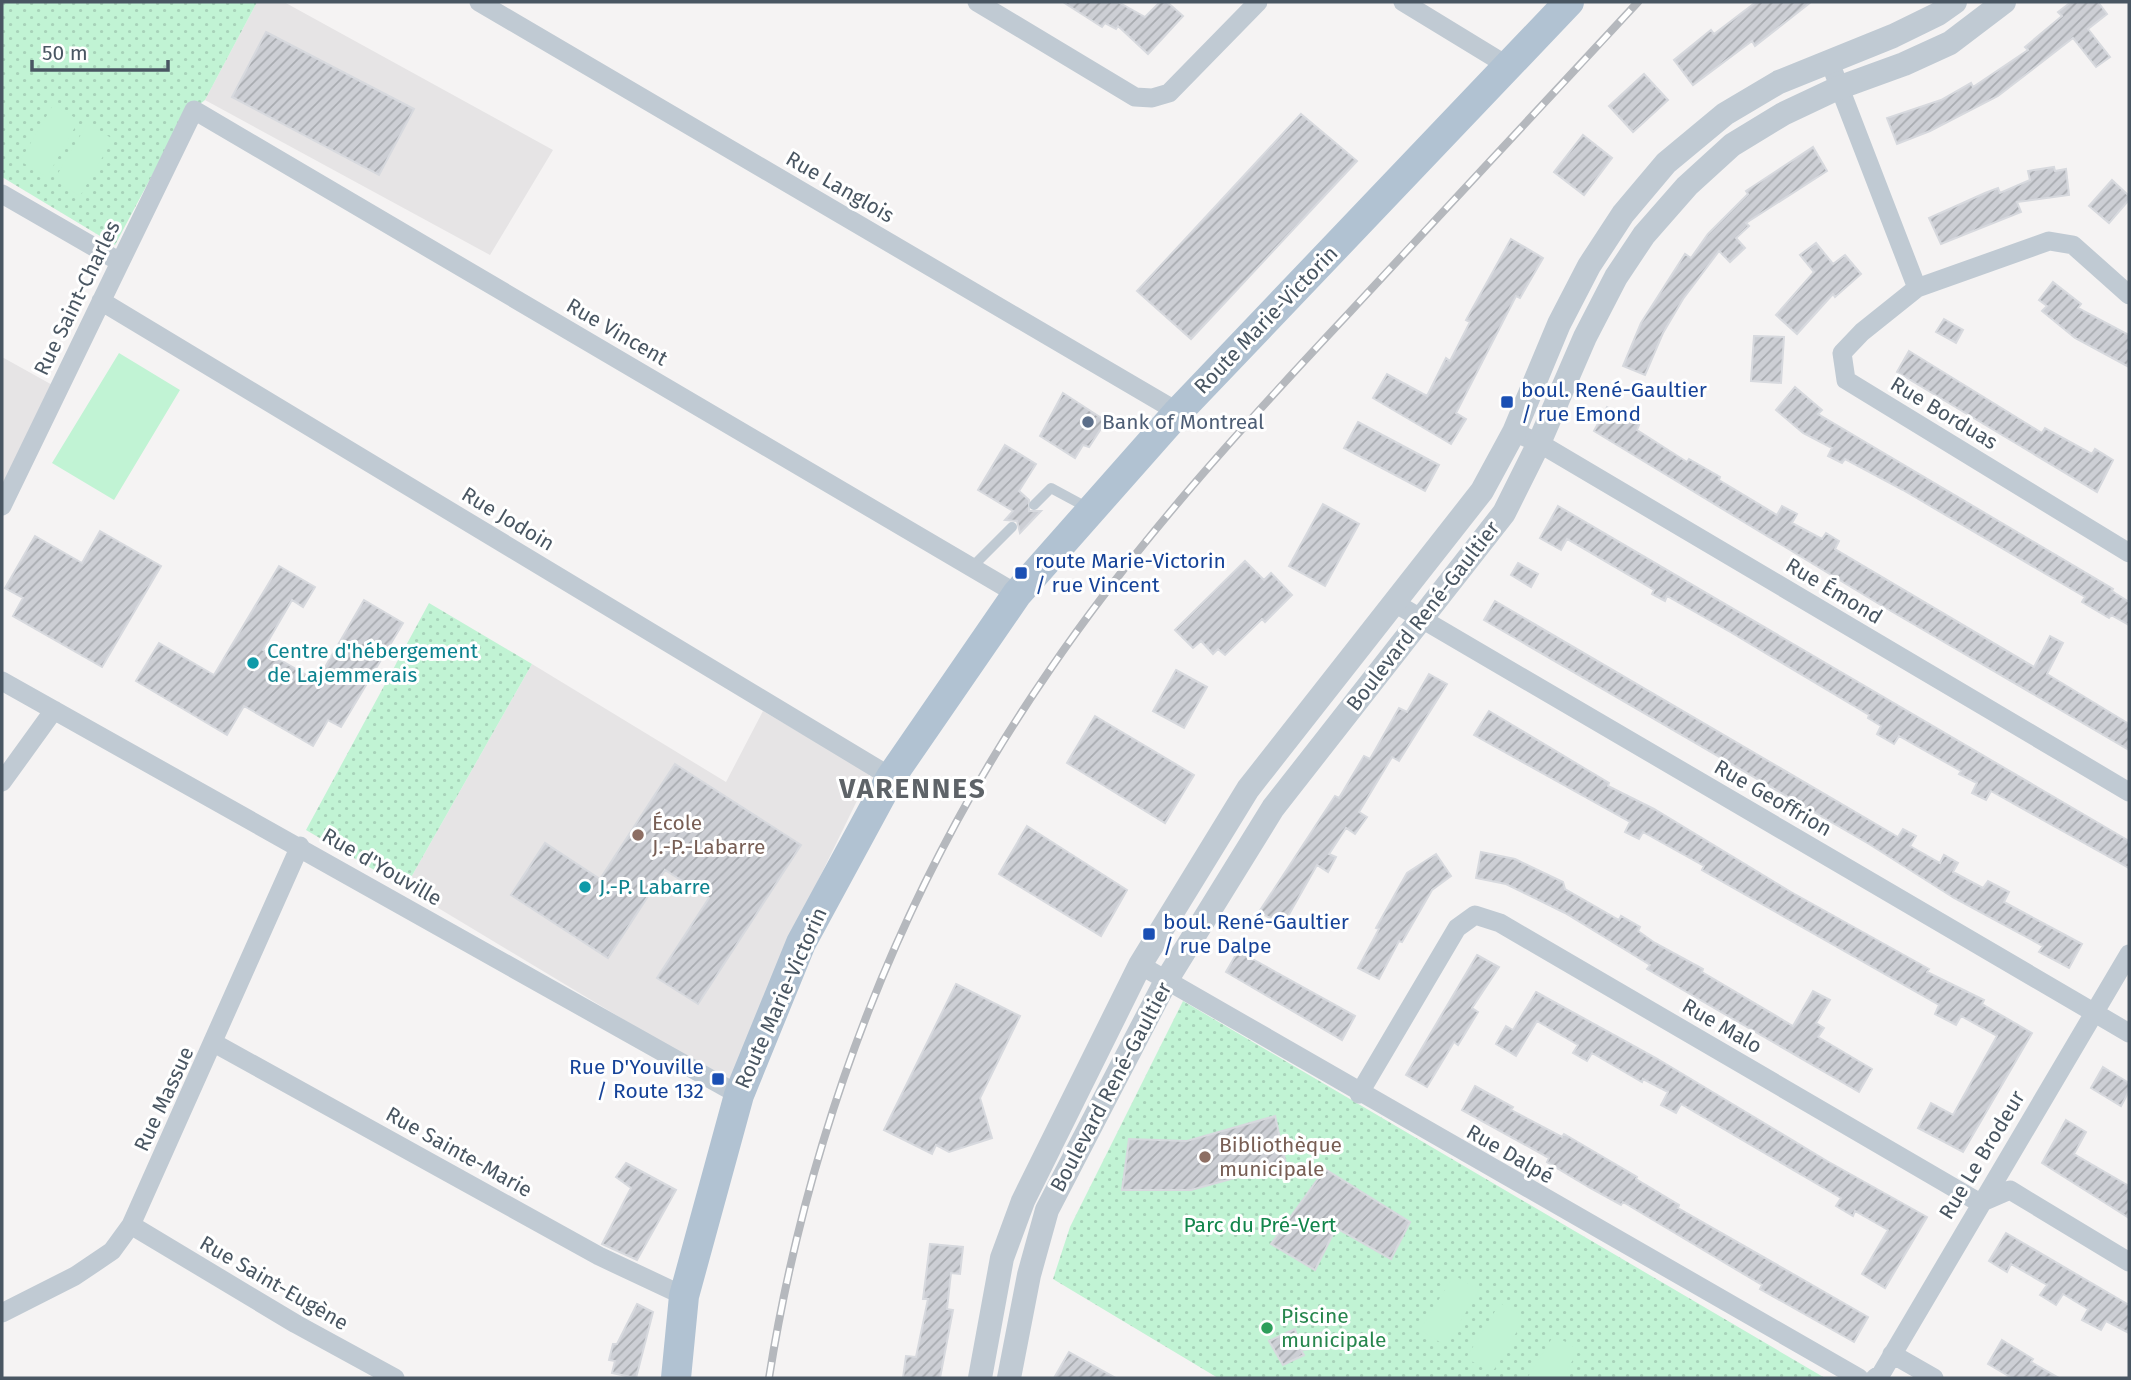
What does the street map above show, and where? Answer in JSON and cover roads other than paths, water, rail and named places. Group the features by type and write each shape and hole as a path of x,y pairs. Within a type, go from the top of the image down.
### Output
{"main road":[{"name":"Route Marie-Victorin","path":"676,1378 684,1296 738,1095 801,943 891,777 1017,594 1178,412 1569,2"}],"street":[{"name":"Rue Langlois","path":"479,2 1178,412"},
{"path":"977,2 1135,97 1152,98 1169,93 1258,2"},
{"path":"1403,2 1508,66"},
{"name":"Boulevard René-Gaultier","path":"980,1378 1002,1258 1023,1200 1140,965 1248,789 1482,491 1514,432 1559,324 1589,266 1623,214 1666,163 1725,114 1779,82 1893,36 1938,15 1955,2"},
{"name":"Boulevard René-Gaultier","path":"1009,1378 1029,1276 1047,1210 1166,981 1273,808 1504,513 1539,443 1585,337 1616,277 1644,235 1687,186 1732,145 1783,114 1838,88 1904,64 1950,43 2004,2"},
{"path":"1829,60 1917,288"},
{"name":"Rue Saint-Charles","path":"2,506 194,110"},
{"name":"Rue Vincent","path":"194,110 1017,594"},
{"path":"2,194 120,261"},
{"name":"Rue Borduas","path":"2128,550 1846,380 1842,353 1861,332 1917,288 2049,241 2073,245 2129,295"},
{"name":"Rue Jodoin","path":"101,300 891,777"},
{"name":"Rue Émond","path":"1514,432 1539,443 2129,792"},
{"name":"Rue Geoffrion","path":"1393,602 2129,1033"},
{"name":"Rue d'Youville","path":"2,681 300,846 738,1095"},
{"path":"2,782 54,710"},
{"name":"Rue Massue","path":"2,1313 75,1276 112,1251 131,1225 300,846"},
{"name":"Rue Malo","path":"1359,1094 1457,928 1475,915 1500,923 1980,1203"},
{"name":"Rue Le Brodeur","path":"1875,1378 1881,1374 2129,954"},
{"name":"Rue Dalpé","path":"1140,965 1359,1094 1859,1378"},
{"name":"Rue Sainte-Marie","path":"214,1043 599,1256 684,1296"},
{"path":"1980,1203 2010,1190 2129,1262"},
{"path":"1023,1200 1047,1210"},
{"name":"Rue Saint-Eugène","path":"131,1225 296,1324 396,1378"},
{"path":"1892,1354 1934,1378"}],"lane":[{"path":"1034,505 1051,488 1092,510"},
{"path":"971,567 1013,527"}],"railway":[{"path":"769,1378 809,1191 837,1099 869,1009 907,921 949,835 997,752 1083,623 1192,486 1638,2"}],"place":[{"name":"boul. René-Gaultier / rue Emond","path":"1507,402"},
{"name":"Bank of Montreal","path":"1088,422"},
{"name":"route Marie-Victorin / rue Vincent","path":"1021,573"},
{"name":"Centre d'hébergement de Lajemmerais","path":"253,663"},
{"name":"École J.-P.-Labarre","path":"638,835"},
{"name":"J.-P. Labarre","path":"585,887"},
{"name":"boul. René-Gaultier / rue Dalpe","path":"1149,934"},
{"name":"Rue D'Youville / Route 132","path":"718,1079"},
{"name":"Bibliothèque municipale","path":"1205,1157"},
{"name":"Piscine municipale","path":"1267,1328"}],"district":[{"name":"VARENNES","path":"913,788"}],"park label":[{"name":"Parc du Pré-Vert","path":"1260,1225"}]}
